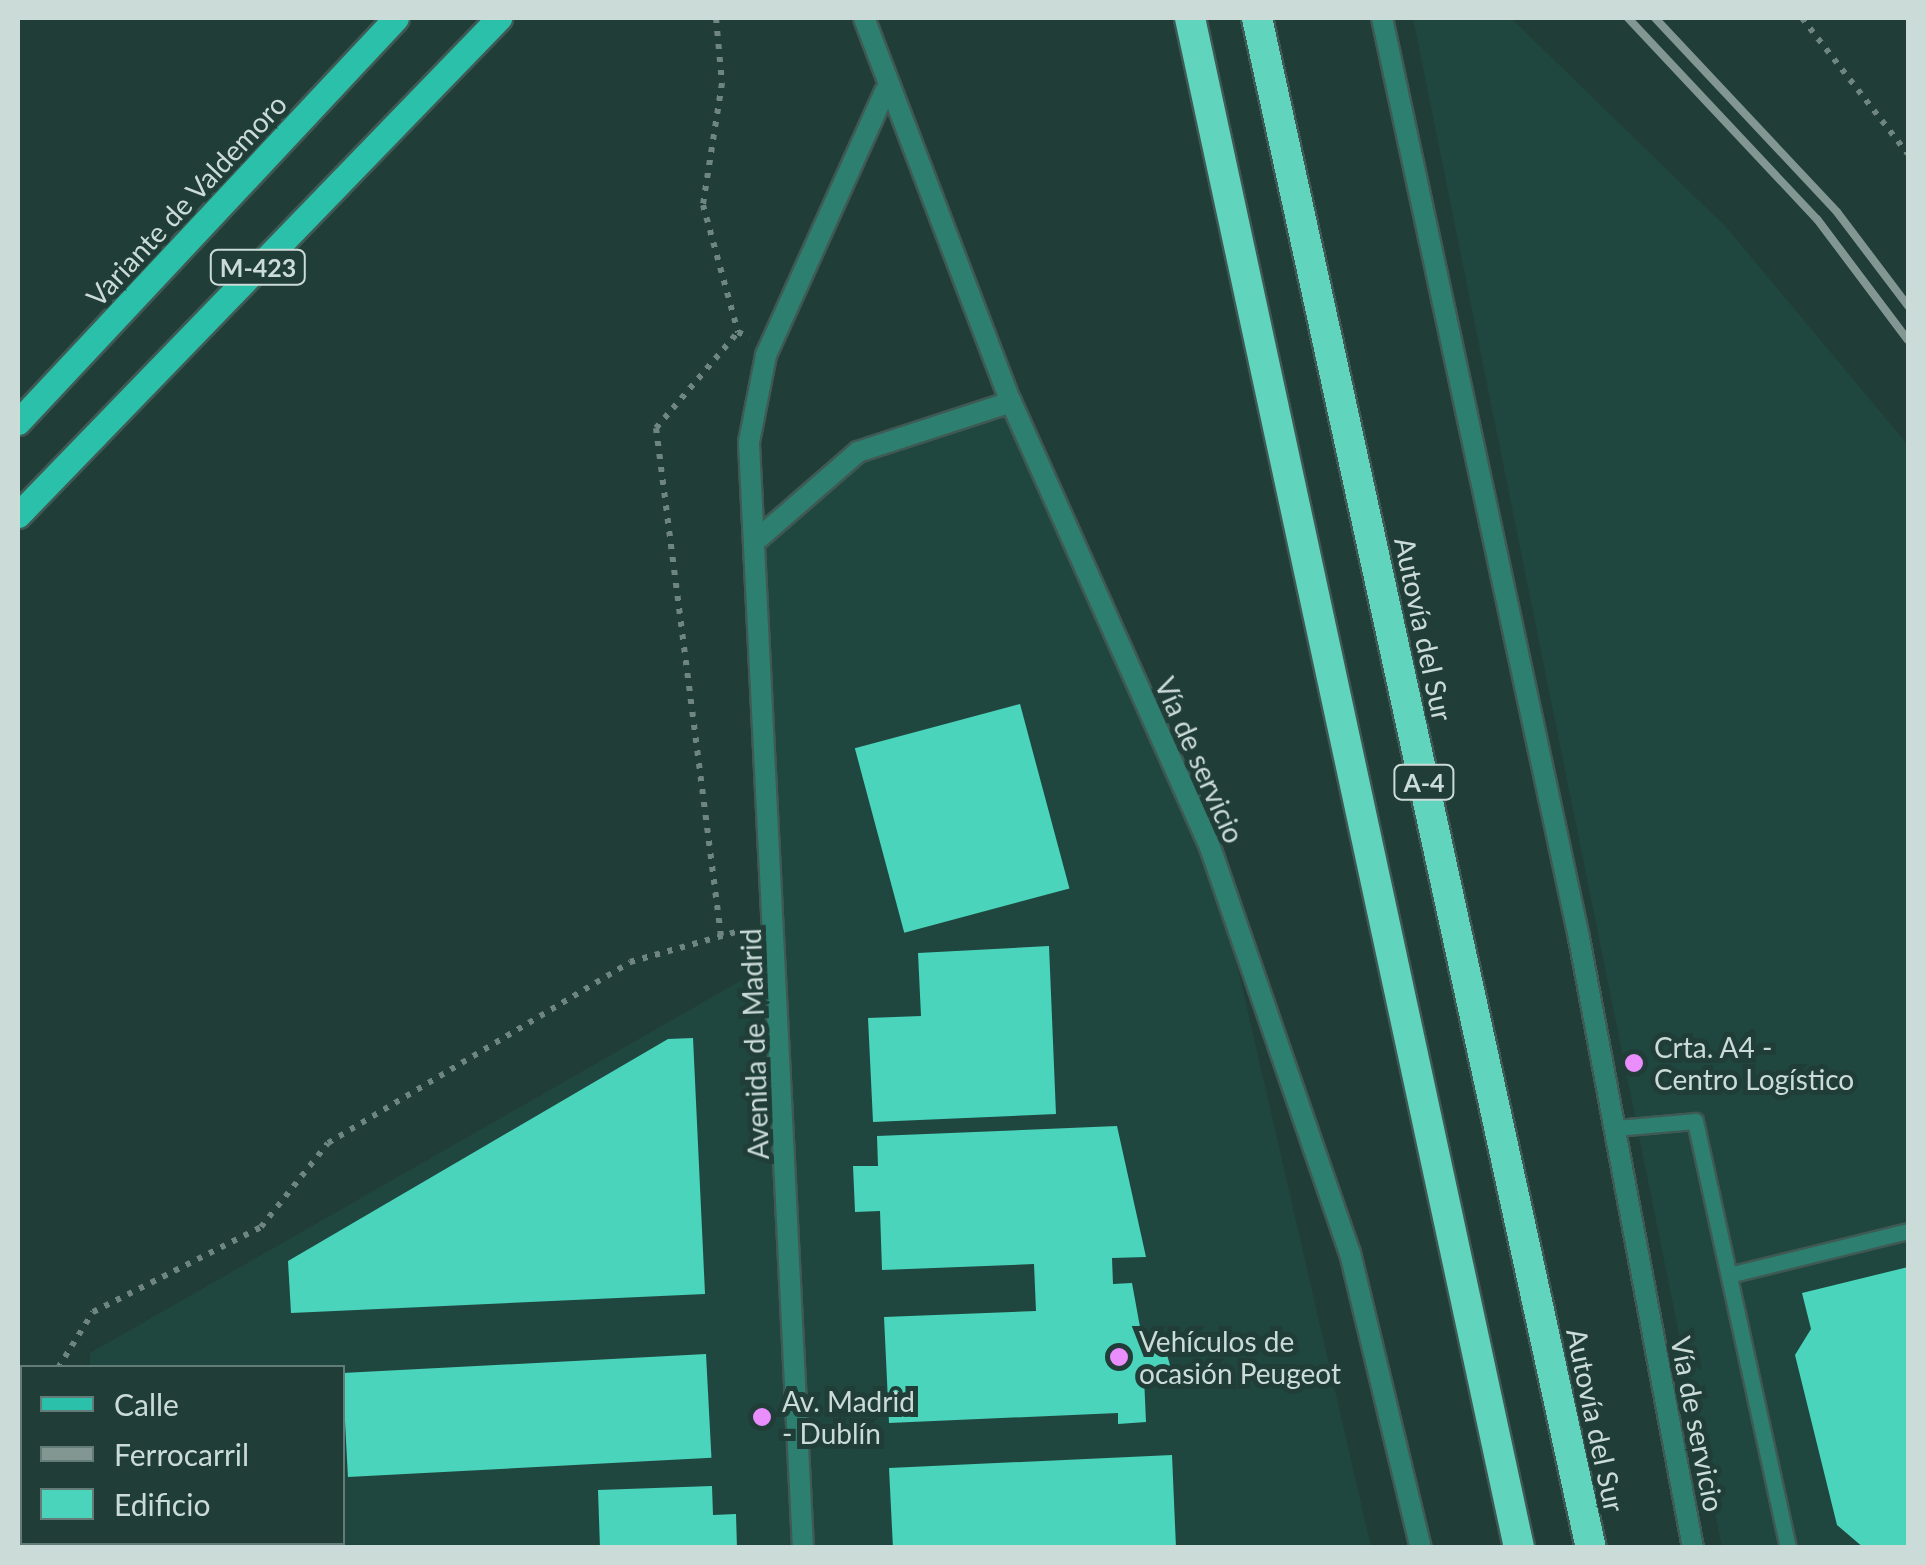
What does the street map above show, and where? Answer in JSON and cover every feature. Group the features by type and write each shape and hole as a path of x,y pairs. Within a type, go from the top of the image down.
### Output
{"highway":[{"name":"A-4","path":"1190,18 1519,1548"},
{"name":"Autovía del Sur","path":"1257,18 1590,1548"}],"main road":[{"name":"Variante de Valdemoro","path":"18,422 396,18"},
{"name":"M-423","path":"18,515 498,18"}],"street":[{"name":"Vía de servicio","path":"864,18 885,92 1011,402 1210,847 1350,1253 1420,1548"},
{"name":"Vía de servicio","path":"1382,18 1615,1128 1692,1548"},
{"name":"Avenida de Madrid","path":"803,1548 760,538 749,442 769,347 885,92"},
{"path":"760,538 858,452 1011,402"}],"lane":[{"path":"1615,1128 1695,1121 1788,1548"},
{"path":"1729,1276 1908,1231"}],"path":[{"path":"716,18 722,83 703,206 738,332 769,347"},
{"path":"1802,18 1908,154"},
{"path":"720,936 656,428 738,332"},
{"path":"60,1365 93,1312 261,1227 328,1142 630,962 776,921"}],"shaded area":[{"path":"1413,18 1511,18 1726,227 1908,445 1908,1547 1722,1547"},
{"path":"1011,402 1210,847 1371,1547 89,1548 345,1545 345,1365 90,1365 90,1353 763,968 759,538 858,452"}],"building":[{"path":"1020,704 1069,888 904,933 855,748"},
{"path":"1049,946 1056,1114 873,1122 868,1018 921,1016 918,953"},
{"path":"693,1038 705,1294 291,1313 288,1261 668,1039"},
{"path":"1117,1126 1146,1257 1112,1258 1113,1284 1132,1283 1142,1338 1162,1337 1173,1376 1144,1377 1146,1422 1118,1424 1118,1413 889,1423 884,1317 1036,1311 1034,1264 882,1270 880,1211 855,1212 853,1166 878,1166 877,1136"},
{"path":"1908,1267 1908,1548 1864,1548 1837,1525 1795,1355 1811,1329 1802,1293"},
{"path":"706,1354 711,1458 348,1477 345,1373"},
{"path":"1172,1455 1176,1548 893,1548 889,1468"},
{"path":"712,1486 713,1515 736,1514 737,1548 600,1548 598,1490"}],"railway":[{"path":"1628,18 1817,219 1908,340"},
{"path":"1655,18 1837,212 1908,306"}],"place":[{"name":"Crta. A4 - Centro Logístico","path":"1634,1063"},
{"name":"Vehículos de ocasión Peugeot","path":"1119,1357"},
{"name":"Av. Madrid - Dublín","path":"762,1417"}]}
